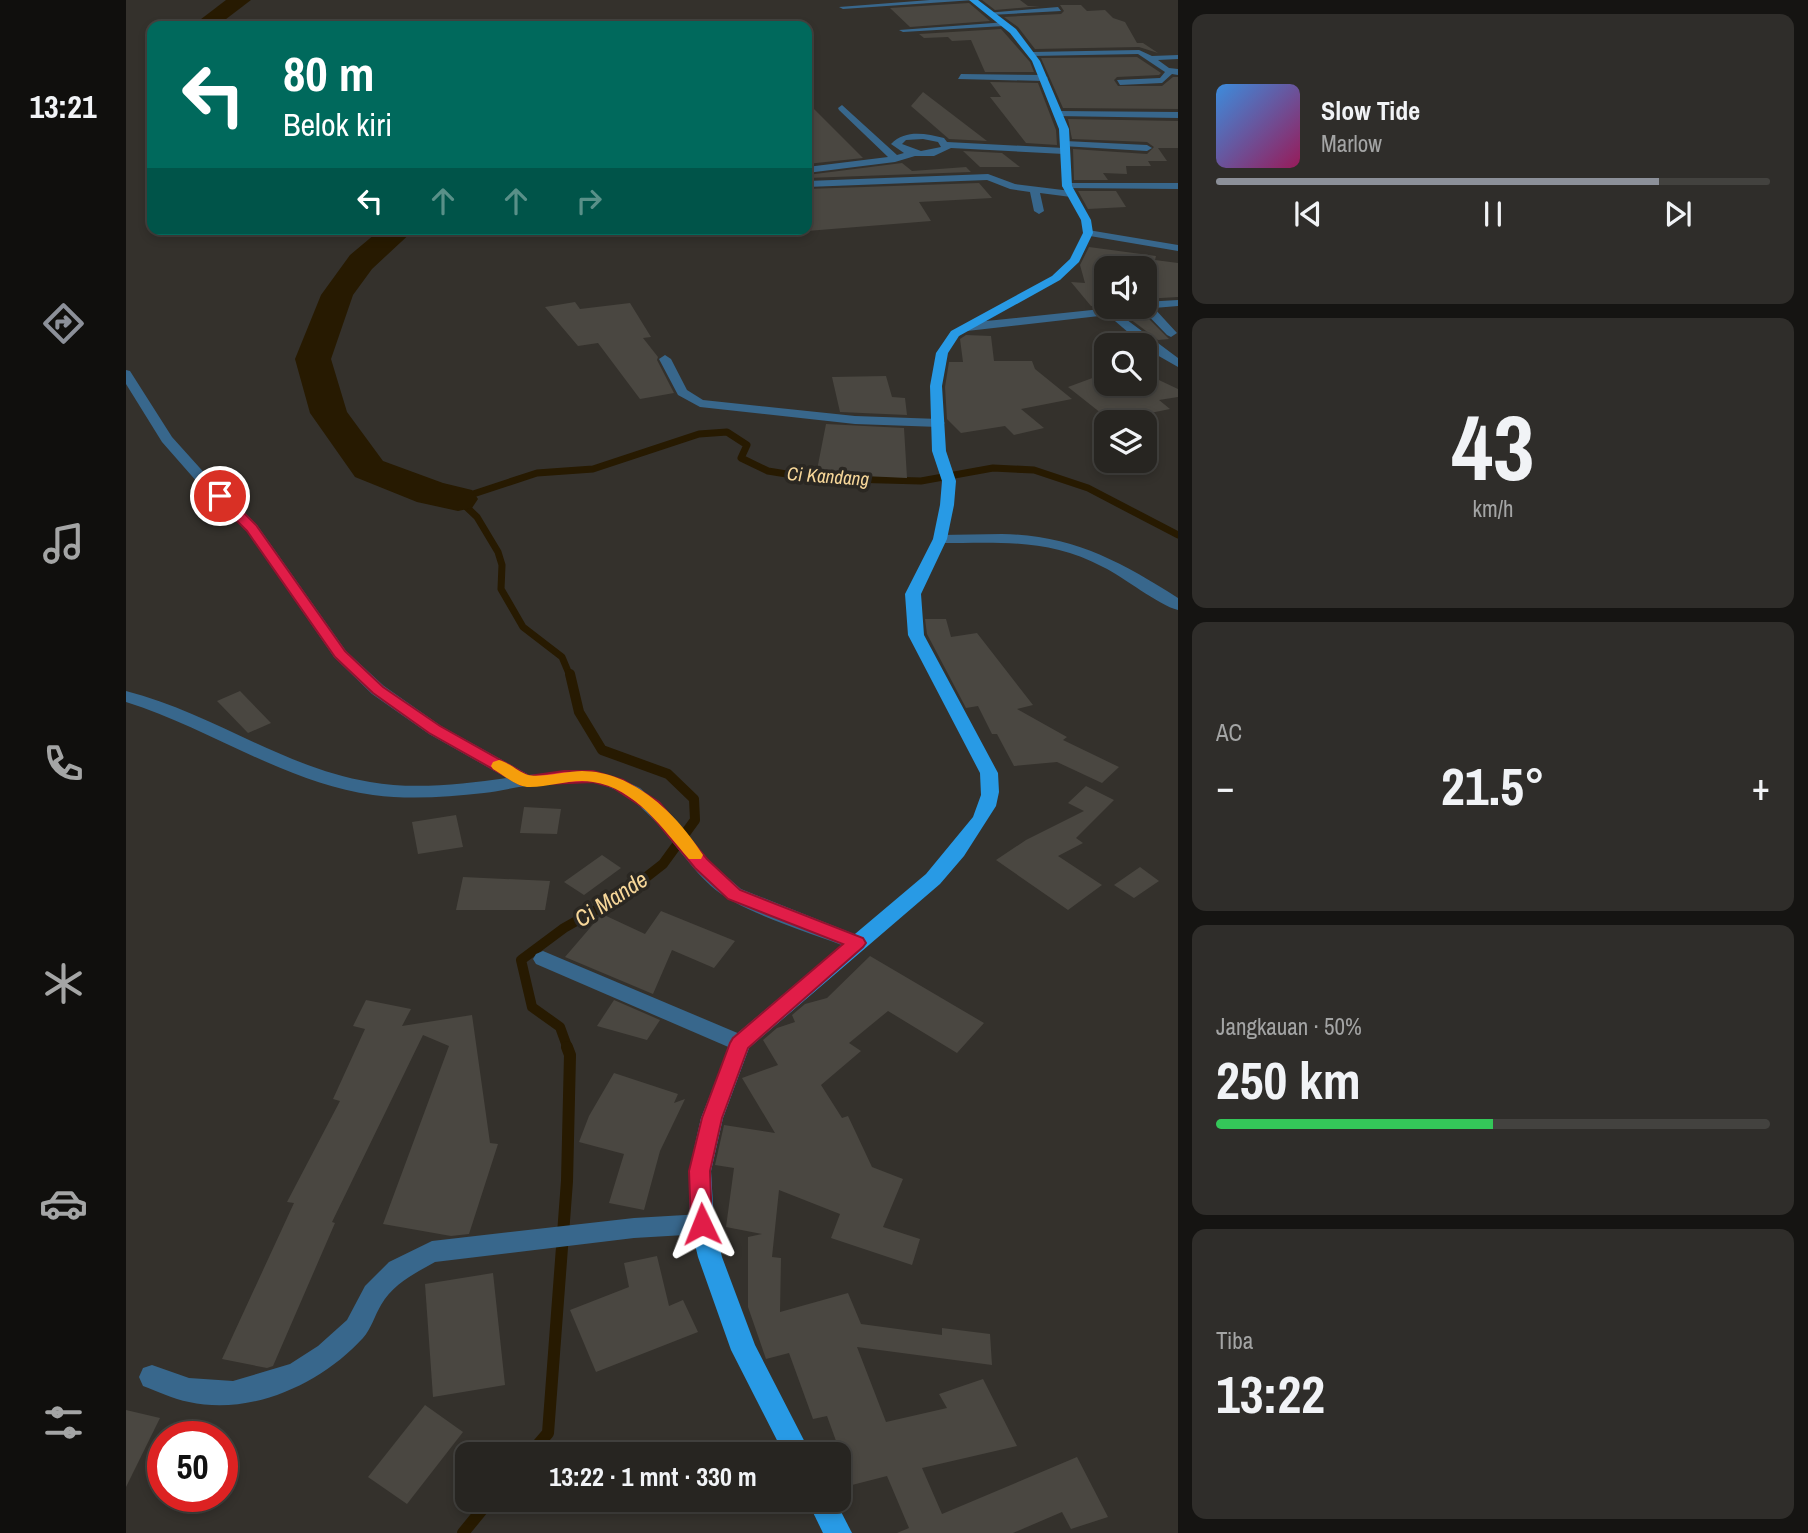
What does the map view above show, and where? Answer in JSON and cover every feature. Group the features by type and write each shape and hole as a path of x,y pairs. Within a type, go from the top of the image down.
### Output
{"main road":[{"path":"792,1442 744,1350 710,1257 702,1224 700,1171 712,1118 740,1043 933,879 957,852 990,796 989,773 916,635 913,594 940,539 949,481 941,457 936,386 942,353 950,339 1056,278 1075,260 1088,233 1086,220 1069,190 1058,114 1030,50 1008,27 971,0"},
{"path":"827,1512 838,1533"}],"street":[{"path":"843,7 971,0"},
{"path":"990,13 1058,9"},
{"path":"903,30 1008,27"},
{"path":"944,35 1008,27"},
{"path":"1030,50 1138,42"},
{"path":"1030,50 1139,52 1173,72 1161,80 1120,82"},
{"path":"1152,58 1178,57"},
{"path":"961,77 1044,78"},
{"path":"842,108 895,159"},
{"path":"1058,114 1178,115"},
{"path":"872,138 899,140 923,136 941,140 947,145 1146,148"},
{"path":"899,140 897,147 915,153"},
{"path":"812,169 895,159 915,153 940,152 947,145"},
{"path":"812,184 988,177 1010,186 1034,189 1178,186"},
{"path":"1034,189 1039,211"},
{"path":"1088,233 1178,248"},
{"path":"1157,305 1178,303"},
{"path":"967,327 1094,314"},
{"path":"1119,319 1154,348 1178,363"},
{"path":"1156,319 1171,333"},
{"path":"665,359 682,393 701,403 855,420 939,423"},
{"path":"126,374 167,439 252,528 340,654 378,690 435,730 527,781"},
{"path":"940,539 998,539 1063,545 1150,587 1178,605"},
{"path":"126,696 223,732 331,779 368,788 428,792 564,776 593,776 617,783 653,806 734,894 857,943"},
{"path":"543,960 740,1043"},
{"path":"152,1377 189,1390 233,1393 298,1374 327,1354 356,1328 374,1294 398,1270 432,1252 590,1233 702,1224"}],"building":[{"path":"982,0 1020,0 1028,6 1040,6 995,10"},
{"path":"969,3 990,21 910,27 890,8"},
{"path":"1060,5 1081,5 1087,11 1105,10 1113,18 1125,22 1137,43 1143,43 1158,53 1139,47 1035,49 1018,27 1004,17 1061,14 1064,11"},
{"path":"1001,29 1030,62 1034,72 985,72 971,40 924,38 919,34"},
{"path":"1137,57 1161,73 1117,77 1114,80 1118,86 1162,86 1173,77 1178,77 1178,109 1063,108 1041,58"},
{"path":"990,82 1038,83 1056,130 1057,145 1026,143 990,97 1001,97"},
{"path":"923,92 987,141 949,139 911,106"},
{"path":"812,107 863,158 812,163"},
{"path":"1068,119 1178,121 1178,148 1158,148 1167,161 1148,161 1151,166 1126,166 1127,174 1103,173 1108,180 1074,180 1073,149 1147,154 1154,147 1147,142 1072,139"},
{"path":"963,151 1002,153 1020,167 980,167"},
{"path":"902,163 912,171 966,167 971,172 812,178 812,174"},
{"path":"979,183 992,198 919,202 931,221 812,231 812,189"},
{"path":"1078,191 1116,191 1126,207 1088,209"},
{"path":"1089,247 1156,256 1094,256 1094,306 1091,306 1071,282 1085,283 1080,265"},
{"path":"1157,260 1178,263 1178,297 1157,298"},
{"path":"575,302 580,309 630,303 651,337 643,338 658,357 657,360 674,393 640,399 598,343 578,346 545,307"},
{"path":"1130,319 1149,319 1169,339 1158,340 1157,333 1149,333"},
{"path":"966,335 991,336 994,361 1032,361 1035,369 1072,399 1021,409 1044,428 1014,435 1005,426 961,433 947,419 945,387 949,362 963,362 960,339"},
{"path":"886,376 892,397 905,398 907,415 840,412 832,377"},
{"path":"1094,377 1094,396 1157,396 1157,379 1178,389 1178,397 1159,400 1170,409 1157,412 1097,410 1068,387"},
{"path":"826,424 904,428 907,478 865,476 865,472 817,470"},
{"path":"925,619 946,619 951,637 977,633 1033,705 1017,709 1067,737 1063,740 1119,767 1102,783 1057,762 1014,766 997,734 992,734 978,706 966,708 927,634"},
{"path":"240,691 271,723 248,733 217,701"},
{"path":"1086,786 1114,800 1076,838 1083,843 1058,856 1102,885 1068,910 996,860 1026,840 1084,811 1068,803"},
{"path":"524,807 561,809 557,834 520,833"},
{"path":"456,815 463,847 418,854 412,822"},
{"path":"602,855 621,868 584,895 564,882"},
{"path":"1140,867 1159,881 1134,898 1114,885"},
{"path":"463,877 550,881 545,910 456,910"},
{"path":"661,911 735,941 714,968 672,950 653,994 565,957 602,914 645,934"},
{"path":"870,956 984,1023 957,1053 888,1011 849,1043 861,1051 821,1085 842,1118 848,1116 872,1167 903,1179 883,1227 920,1239 912,1265 831,1238 840,1214 779,1190 772,1257 781,1258 780,1312 848,1293 861,1324 942,1335 942,1328 990,1334 992,1365 857,1347 886,1422 947,1408 939,1394 983,1379 1017,1446 922,1468 942,1514 1077,1457 1108,1517 1071,1529 1062,1512 1013,1533 897,1533 909,1528 887,1476 852,1485 851,1442 836,1442 827,1416 813,1419 789,1353 766,1359 748,1307 748,1237 762,1234 726,1227 734,1168 715,1165 724,1125 775,1133 742,1078 778,1065 763,1040 777,1028 795,1022 792,1015 805,1004 827,998"},
{"path":"366,1000 411,1009 402,1026 472,1015 490,1143 498,1144 469,1234 451,1236 383,1224 449,1046 423,1035 332,1222 335,1223 273,1366 267,1368 222,1359 294,1203 287,1202 340,1101 333,1099 365,1029 353,1026"},
{"path":"614,1000 660,1020 647,1040 597,1026"},
{"path":"614,1073 678,1094 674,1103 685,1099 660,1151 644,1210 609,1203 624,1154 579,1142 589,1116"},
{"path":"657,1256 669,1306 683,1300 698,1332 596,1372 570,1310 629,1287 624,1263"},
{"path":"493,1273 505,1385 433,1397 425,1284"},
{"path":"425,1405 463,1432 407,1504 368,1477"},
{"path":"126,1410 160,1418 159,1421 147,1421 147,1444 126,1487"}],"waterway":[{"name":"Ci Mande","path":"210,21 240,0"},
{"name":"Ci Mande","path":"393,235 361,262 337,295 313,359 329,413 369,469 431,493 458,499"},
{"name":"Ci Kandang","path":"570,676 562,657 523,627 501,589 502,565 498,552 477,517 458,499 537,473 593,469 699,434 727,432 747,445 741,458 768,471 811,478 921,481 993,468 1034,470 1088,488 1178,535"},
{"name":"Ci Mande","path":"568,1049 560,1027 532,1007 521,960 564,928 626,893 663,864 695,820 694,799 668,774 602,750 579,712 570,674"},
{"name":"Ci Mande","path":"540,1442 548,1433 567,1181 570,1055 567,1047"},
{"name":"Ci Mande","path":"463,1533 480,1512"}],"slow traffic":[{"path":"499,766 527,781 564,776 593,776 617,783 653,806 695,855"}],"route":[{"path":"220,496 252,528 340,654 378,690 435,730 527,781 564,776 593,776 617,783 653,806 701,863 734,894 857,943 740,1043 712,1118 700,1171 702,1224"}]}
